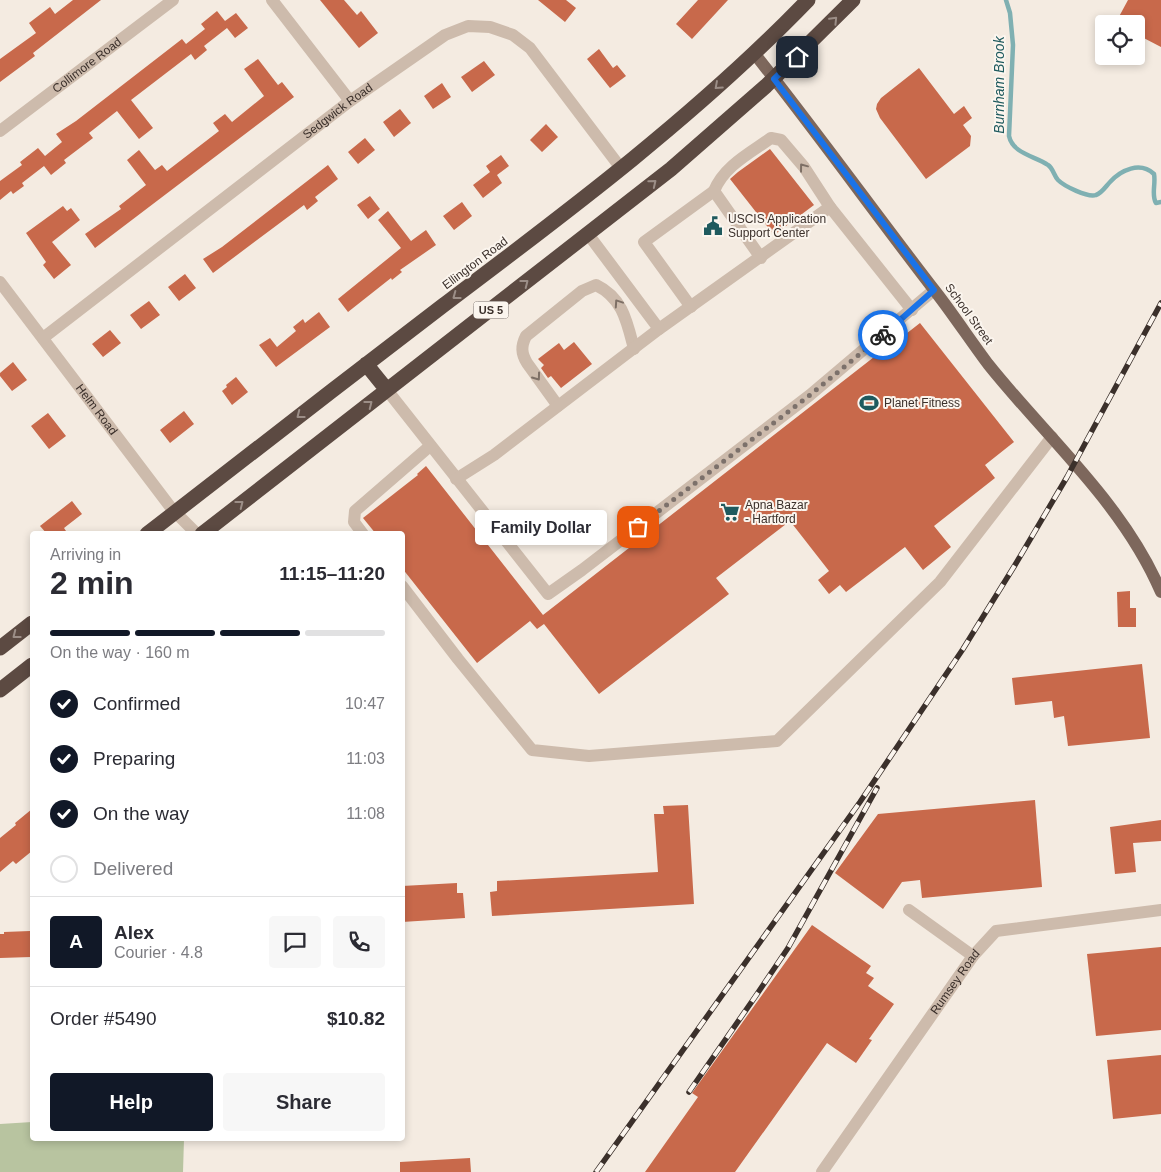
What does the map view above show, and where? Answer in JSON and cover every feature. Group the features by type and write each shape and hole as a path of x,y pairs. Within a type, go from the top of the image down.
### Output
{"highway":[{"name":"Ellington Road","path":"152,531 366,364 579,203 661,135 754,53 808,0"},
{"name":"US 5","path":"206,531 677,164 774,79 853,0"},
{"path":"366,364 387,390"},
{"path":"0,648 30,625"},
{"path":"0,690 30,667"}],"main road":[{"name":"School Street","path":"754,53 989,364 1092,484 1145,558 1161,592"}],"street":[{"name":"Collimore Road","path":"0,131 173,0"},
{"path":"272,0 350,101"},
{"name":"Sedgwick Road","path":"43,338 350,101 445,35 468,26 490,27 513,35 530,48 620,168"},
{"path":"691,306 644,242 714,191 719,179 734,164 771,138 777,138 781,140 804,167 830,207 912,310"},
{"path":"714,191 761,258"},
{"path":"456,479 494,455 659,329 830,207"},
{"path":"588,234 659,329"},
{"name":"Helm Road","path":"0,282 175,512 195,531"},
{"path":"558,406 522,355 522,344 526,336 582,291 596,285 606,290 616,299 626,320 634,348"},
{"path":"387,390 548,594 590,564 810,395 934,290"},
{"path":"405,590 532,750 589,756 777,741 940,582 1052,437"},
{"path":"361,531 354,522 354,511 430,446"},
{"path":"909,910 973,956"},
{"name":"Rumsey Road","path":"822,1172 973,956 996,931 1161,910"}],"green space":[{"path":"30,1122 30,1141 184,1141 183,1172 0,1172 0,1124"}],"building":[{"path":"73,0 101,0 33,53 35,56 0,82 0,59 36,33 29,23 50,7 55,14"},
{"path":"320,0 344,0 357,15 361,11 378,33 359,48"},
{"path":"538,0 566,0 576,8 565,22"},
{"path":"698,0 728,0 692,39 676,24"},
{"path":"1128,0 1161,0 1161,47 1145,39 1145,15 1120,15"},
{"path":"217,11 225,21 236,13 248,28 235,38 227,28 204,46 207,50 195,60 191,54 131,100 153,128 139,139 117,111 89,133 93,138 64,160 66,163 51,175 44,166 22,183 24,186 13,194 11,191 0,200 0,181 22,165 20,162 38,148 45,156 62,142 56,134 76,121 182,39 186,44 205,29 201,24"},
{"path":"599,49 613,68 617,65 626,76 610,88 587,59"},
{"path":"258,59 278,85 282,82 294,97 95,248 85,234 121,209 119,206 146,185 127,160 139,150 155,170 162,165 167,171 219,131 213,123 225,114 232,122 264,96 244,69"},
{"path":"484,61 495,75 472,92 461,77"},
{"path":"919,68 954,114 964,106 972,118 963,125 971,136 970,146 926,179 880,118 876,109 881,98"},
{"path":"442,83 451,97 433,109 424,96"},
{"path":"400,109 411,123 394,137 383,122"},
{"path":"546,124 558,137 542,152 530,140"},
{"path":"365,138 375,150 358,164 348,152"},
{"path":"770,149 814,205 774,235 730,179"},
{"path":"501,155 509,166 497,175 502,183 483,198 473,185 490,172 486,166"},
{"path":"328,165 338,179 315,197 318,201 307,210 304,205 213,273 203,259 222,247"},
{"path":"370,196 380,209 368,219 357,205"},
{"path":"462,202 472,216 454,230 443,216"},
{"path":"63,206 67,211 71,208 80,220 52,242 71,265 54,279 43,265 46,262 26,233"},
{"path":"388,211 411,241 426,230 436,245 400,270 402,272 392,280 391,278 348,312 338,299 401,248 378,220"},
{"path":"185,274 196,288 179,301 168,287"},
{"path":"149,301 160,315 141,329 130,315"},
{"path":"319,312 330,327 276,367 259,345 270,338 277,347 296,331 293,327 303,319 305,323"},
{"path":"920,323 1014,442 985,465 995,478 934,526 951,547 923,570 905,547 846,592 840,585 829,594 818,580 829,571 790,521 716,578 729,594 599,694 544,624 537,629 530,621 477,663 405,572 405,531 374,531 363,518 418,475 426,466 543,615"},
{"path":"110,330 121,343 103,357 92,344"},
{"path":"574,342 592,364 561,388 551,376 548,378 541,368 544,365 538,359 559,343 564,350"},
{"path":"13,362 27,380 12,391 0,376 0,373"},
{"path":"236,377 248,392 232,405 222,391"},
{"path":"184,411 194,424 170,443 160,430"},
{"path":"48,413 66,436 49,449 31,426"},
{"path":"72,501 82,514 64,528 66,531 44,531 40,526"},
{"path":"1130,591 1130,608 1136,608 1136,627 1118,627 1117,592"},
{"path":"1142,664 1150,738 1068,746 1064,716 1054,718 1052,701 1015,705 1012,678"},
{"path":"1035,800 1042,887 922,898 920,880 902,882 883,909 835,873 878,814"},
{"path":"688,805 694,904 492,916 490,892 497,891 497,881 658,872 654,814 664,814 663,806"},
{"path":"30,811 30,853 16,864 13,861 0,872 0,838 16,825 15,823"},
{"path":"1161,820 1161,841 1133,843 1136,872 1115,874 1110,827"},
{"path":"457,883 457,893 463,893 465,918 405,922 405,886"},
{"path":"812,925 871,966 866,973 874,978 868,986 894,1004 869,1039 872,1040 856,1063 827,1043 735,1172 645,1172 698,1097 692,1093"},
{"path":"30,931 30,957 0,958 0,934 4,934 4,932"},
{"path":"1161,947 1161,1030 1096,1036 1087,954"},
{"path":"1161,1055 1161,1114 1113,1119 1107,1060"},
{"path":"470,1158 471,1172 400,1172 400,1162"}],"waterway":[{"name":"Burnham Brook","path":"1006,0 1010,13 1013,45 1009,136 1011,142 1020,151 1048,165 1061,182 1076,191 1088,195 1098,194 1114,178 1125,171 1137,168 1149,170 1154,174 1156,203 1161,202"}],"railway":[{"path":"596,1172 860,802 963,649 1067,477 1161,303"},
{"path":"689,1092 788,948 877,788"}],"way so far":[{"path":"638,527 810,395 883,335"}],"place":[{"name":"USCIS Application Support Center","path":"713,226"},
{"name":"Planet Fitness","path":"869,403"},
{"name":"Apna Bazar - Hartford","path":"730,512"},
{"name":"Family Dollar","path":"638,527"}],"route":[{"path":"797,57 774,79 934,290 883,335"}]}
